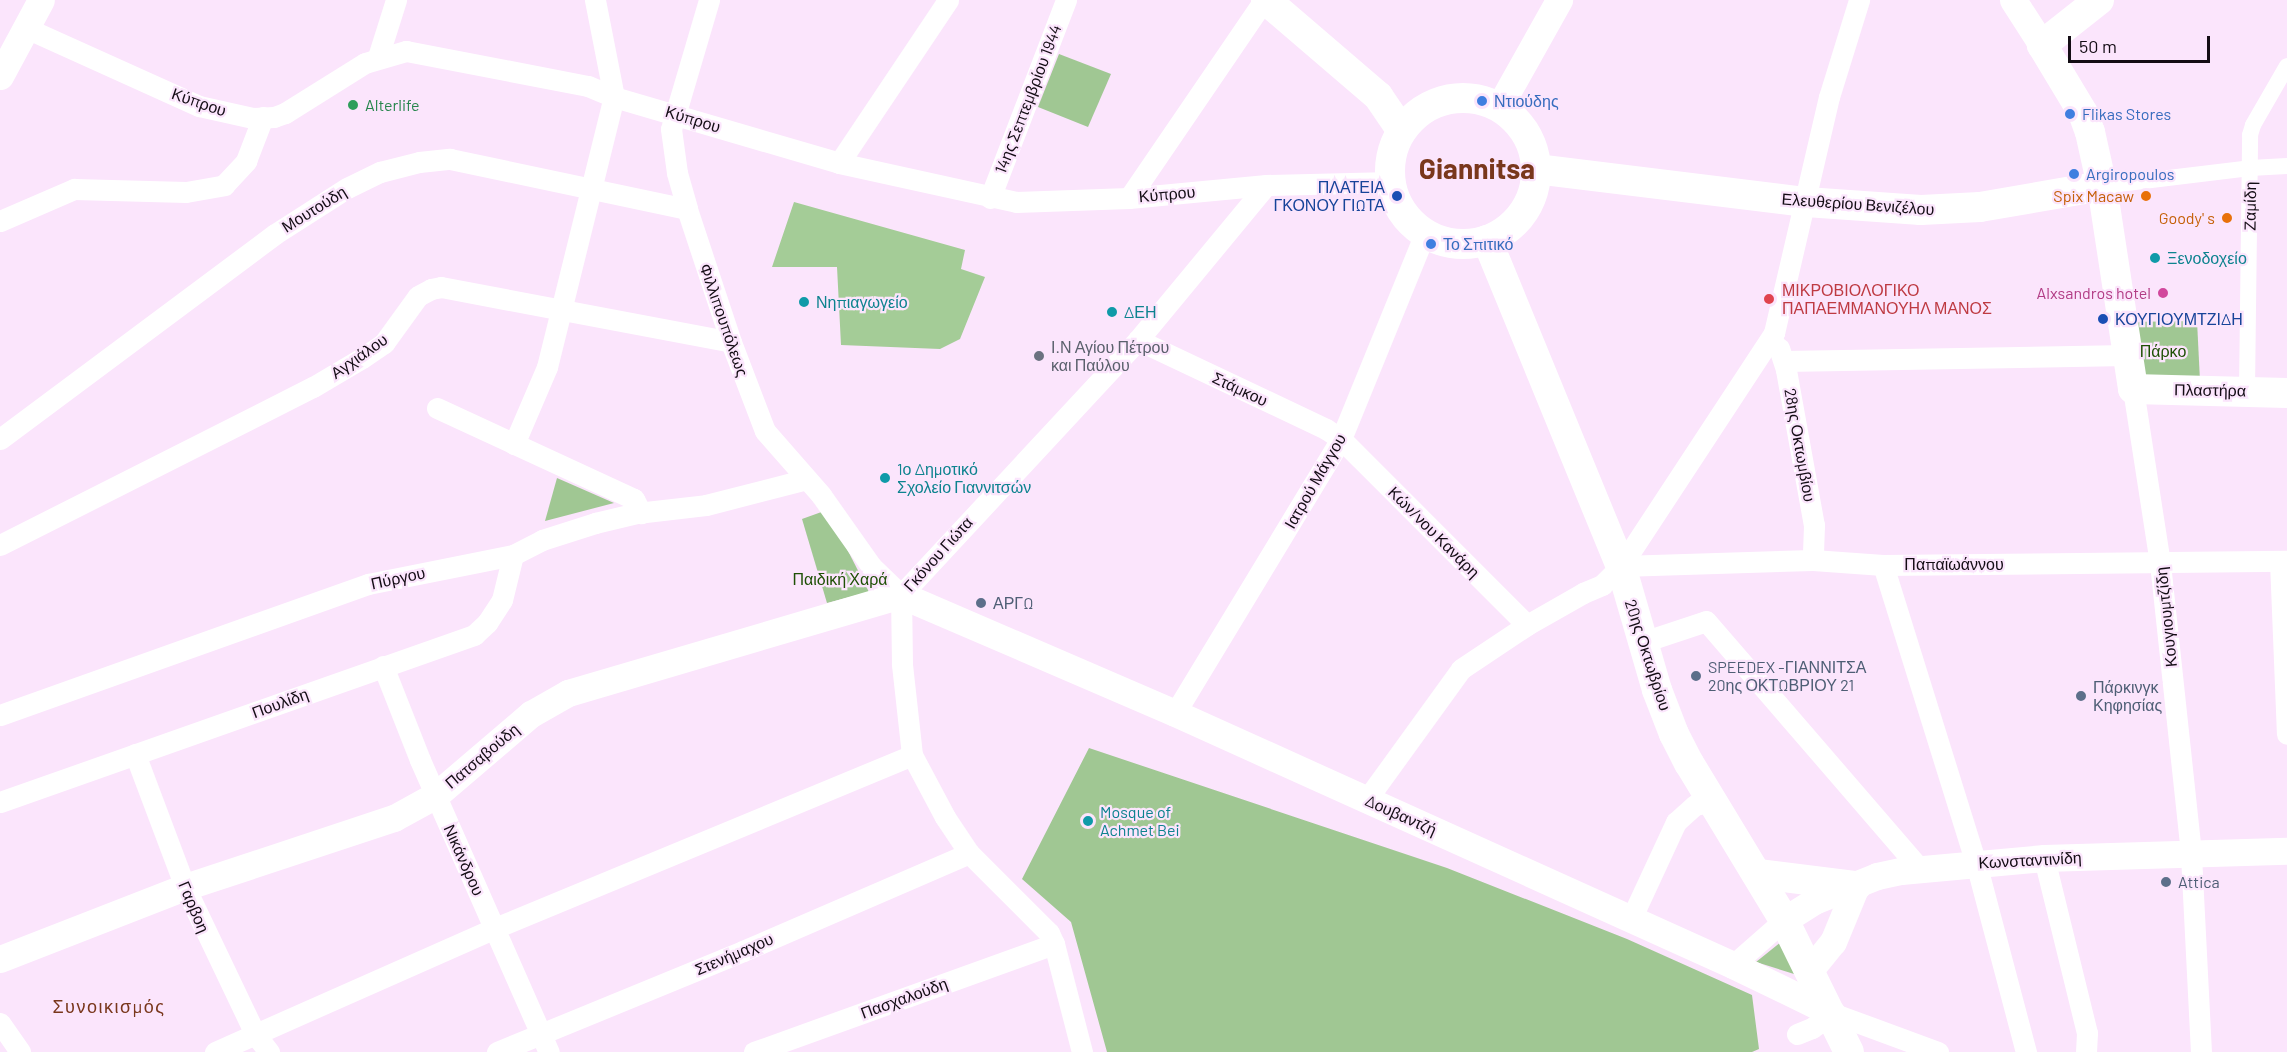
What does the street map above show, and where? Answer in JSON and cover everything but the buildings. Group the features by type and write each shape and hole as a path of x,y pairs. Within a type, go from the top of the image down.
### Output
{"main road":[{"path":"1265,0 1378,96 1402,131"},
{"path":"2042,45 2099,0"},
{"name":"Κουγιουμτζίδη","path":"2042,45 2083,112 2102,186 2133,389"},
{"path":"1455,98 1472,99 1499,107 1514,119 1525,133 1533,150 1536,169 1534,187 1527,204 1517,219 1503,232 1487,240 1463,244 1449,243 1425,233 1402,211 1391,182 1392,154 1402,131 1418,114 1439,102 1455,98"},
{"name":"Ελευθερίου Βενιζέλου","path":"1536,169 1806,202 1921,210 1980,207 2102,186"},
{"name":"20ης Οκτωβρίου","path":"1487,240 1621,566 1657,690 1674,734 1784,920 1832,1012 1849,1052"},
{"name":"Πλαστήρα","path":"2133,389 2287,393"},
{"path":"1758,874 1856,886"}],"street":[{"path":"0,76 41,0"},
{"path":"378,57 396,0"},
{"path":"514,444 540,387 562,310 614,97 595,0"},
{"name":"Φιλλιπουπόλεως","path":"709,0 671,129 674,156 687,209 731,342 765,431 821,495 871,566 901,595"},
{"path":"839,163 948,0"},
{"name":"14ης Σεπτεμβρίου 1944","path":"990,198 1066,0"},
{"path":"1129,198 1265,0"},
{"path":"1499,107 1558,0"},
{"path":"1367,799 1461,669 1527,625 1583,592 1602,585 1621,566 1774,333 1834,77 1858,0"},
{"path":"2013,0 2042,45"},
{"name":"Κύπρου","path":"26,28 199,106 242,116 263,117 285,113 378,57 406,51 588,86 614,97 839,163 990,198 1038,203 1129,198 1266,185 1391,182"},
{"name":"Ζαμίδη","path":"2247,391 2250,144 2253,125 2287,66"},
{"path":"0,220 74,189 186,192 224,185 246,161 263,117"},
{"name":"Μουτούδη","path":"0,439 274,234 347,188 380,172 419,162 450,159 593,187 687,209"},
{"name":"Ελευθερίου Βενιζέλου","path":"2102,186 2250,168 2287,166"},
{"name":"Γκόνου Γιώτα","path":"1082,1052 1054,944 1040,924 969,853 933,798 912,755 902,664 901,595 1138,340 1266,185"},
{"name":"Ιατρού Μάγγου","path":"1175,713 1341,439 1425,233"},
{"name":"Αγχιάλου","path":"0,545 313,387 362,358 384,343 424,291 441,287 731,342"},
{"name":"28ης Οκτωμβίου","path":"1774,333 1784,361 1814,525 1813,560"},
{"name":"Στάμκου","path":"1138,340 1326,429 1341,439"},
{"path":"1784,361 2127,355"},
{"name":"Κουγιουμτζίδη","path":"2133,389 2160,563 2191,855 2201,1052"},
{"path":"437,408 634,499 641,513"},
{"name":"Κών/νου Κανάρη","path":"1341,439 1527,625"},
{"name":"Πύργου","path":"0,715 368,584 513,555 577,527 641,513 706,505 807,479"},
{"name":"Πουλίδη","path":"0,802 474,635 482,630 502,600 513,555"},
{"name":"Παπαϊωάννου","path":"1621,566 1813,560 1883,565 2283,561"},
{"path":"2283,561 2287,734"},
{"path":"1883,565 1976,863 2026,1052"},
{"name":"Δουβαντζή","path":"901,595 1175,713 1832,1012"},
{"name":"Πατσαβούδη","path":"0,959 185,887 394,818 436,795 531,714 568,693 901,595"},
{"path":"1643,642 1706,621 1920,869"},
{"name":"Νικάνδρου","path":"383,666 436,795 544,1043"},
{"name":"Γαρβοη","path":"135,754 185,887 255,1034 269,1052"},
{"path":"215,1052 495,928 912,755"},
{"path":"1631,919 1676,822 1695,805 1712,801"},
{"name":"Κωνσταντινίδη","path":"1784,920 1814,901 1877,876 1920,869 2044,858 2287,851"},
{"name":"Στενήμαχου","path":"497,1052 544,1043 743,951 969,853"},
{"path":"2044,858 2087,1033 2086,1052"},
{"path":"1810,970 1833,942 1856,886"},
{"path":"1733,965 1784,920"},
{"name":"Πασχαλούδη","path":"754,1052 1054,944"},
{"path":"1797,1034 1812,1028 1832,1012 1938,1052"},
{"path":"0,1023 20,1052"}],"green space":[{"path":"1059,54 1111,74 1088,127 1038,107"},
{"path":"794,202 965,250 961,269 985,277 960,339 940,349 841,345 837,267 772,267"},
{"name":"Πάρκο","path":"2197,321 2200,381 2128,381 2125,322"},
{"path":"557,478 614,503 545,521"},
{"name":"Παιδική Χαρά","path":"827,510 869,592 827,603 802,519"},
{"path":"1089,748 1447,868 1627,939 1752,995 1759,1049 1752,1052 1107,1052 1071,922 1022,879"},
{"path":"1786,938 1810,979 1756,962"}],"place":[{"name":"Ντιούδης","path":"1482,101"},
{"name":"Alterlife","path":"353,105"},
{"name":"Flikas Stores","path":"2070,114"},
{"name":"Argiropoulos","path":"2074,174"},
{"name":"ΠΛΑΤΕΙΑ ΓΚΟΝΟΥ ΓΙΩΤΑ","path":"1397,196"},
{"name":"Spix Macaw","path":"2146,196"},
{"name":"Goody' s","path":"2227,218"},
{"name":"Το Σπιτικό","path":"1431,244"},
{"name":"Ξενοδοχείο","path":"2155,258"},
{"name":"Alxsandros hotel","path":"2163,293"},
{"name":"ΜΙΚΡΟΒΙΟΛΟΓΙΚΟ ΠΑΠΑΕΜΜΑΝΟΥΗΛ ΜΑΝΟΣ","path":"1769,299"},
{"name":"Νηπιαγωγείο","path":"804,302"},
{"name":"ΔΕΗ","path":"1112,312"},
{"name":"ΚΟΥΓΙΟΥΜΤΖΙΔΗ","path":"2103,319"},
{"name":"Ι.Ν Αγίου Πέτρου και Παύλου","path":"1039,356"},
{"name":"1ο Δημοτικό Σχολείο Γιαννιτσών","path":"885,478"},
{"name":"ΑΡΓΩ","path":"981,603"},
{"name":"SPEEDEX -ΓΙΑΝΝΙΤΣΑ 20ης ΟΚΤΩΒΡΙΟΥ 21","path":"1696,676"},
{"name":"Πάρκινγκ Κηφησίας","path":"2081,696"},
{"name":"Mosque of Achmet Bei","path":"1088,821"},
{"name":"Attica","path":"2166,882"}],"district":[{"name":"Giannitsa","path":"1477,168"},
{"name":"Συνοικισμός","path":"109,1006"}]}
